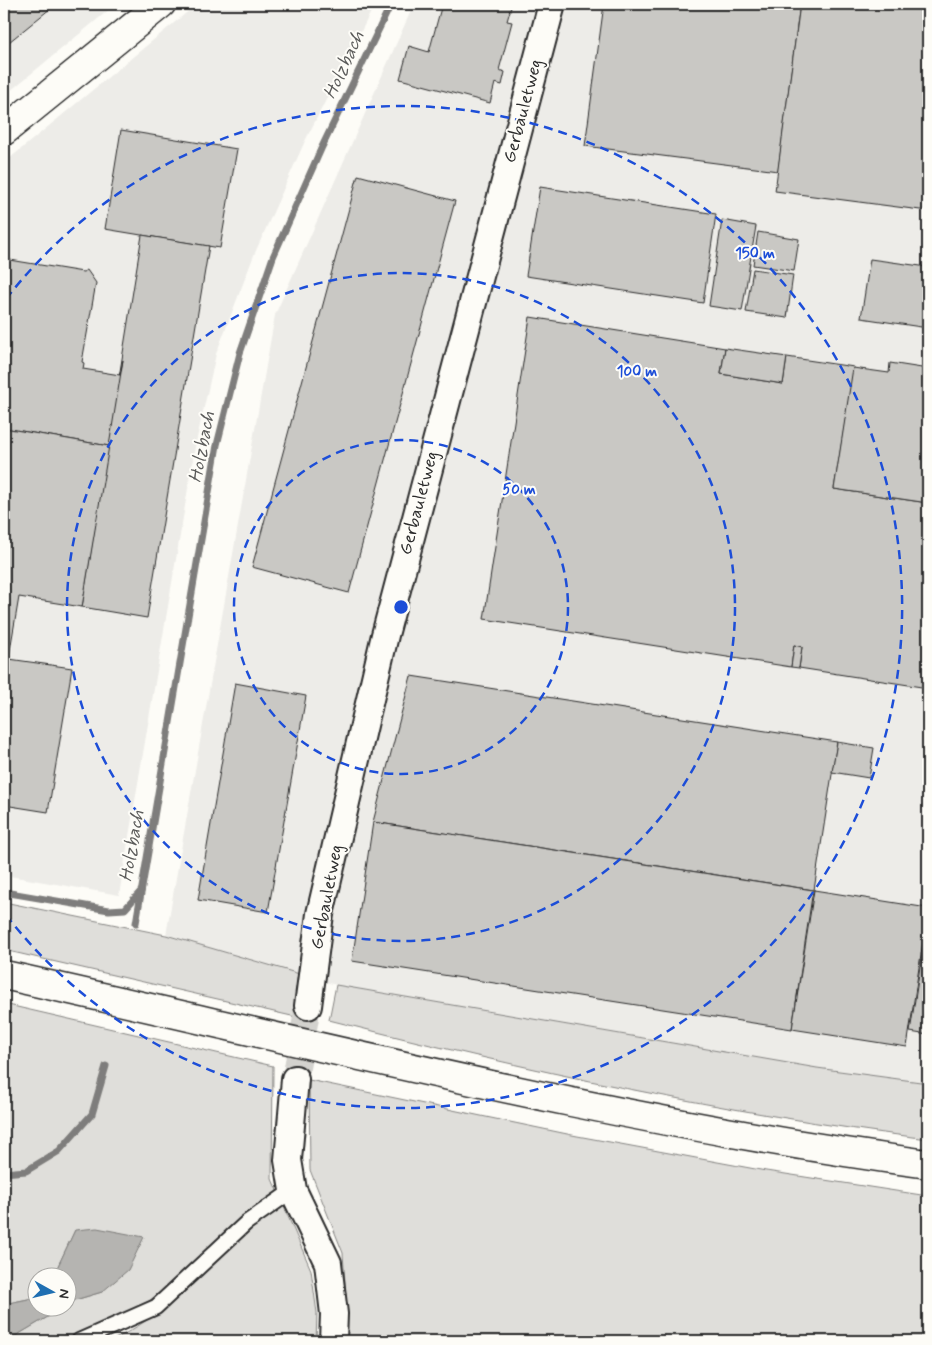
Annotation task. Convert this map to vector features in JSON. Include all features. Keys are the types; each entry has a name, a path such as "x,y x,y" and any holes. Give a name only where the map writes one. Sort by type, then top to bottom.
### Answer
{"main road":[{"path":"4,131 161,4"},
{"path":"4,975 573,1102 767,1140 928,1164"}],"street":[{"name":"Gerbauletweg","path":"308,1006 320,914 385,635 552,4"},
{"path":"295,1080 288,1160 293,1190 328,1263 334,1314 333,1341"}],"lane":[{"path":"79,1341 156,1307 246,1223 293,1190"}],"shaded area":[{"path":"4,4 116,4 4,96"},
{"path":"197,4 375,4 305,141 254,255 216,354 195,447 119,895 4,875 4,163"},
{"path":"414,4 928,4 928,1083 817,1068 336,985 166,935 275,315"},
{"path":"4,902 166,935 303,975 296,1017 4,950"},
{"path":"336,985 817,1068 928,1083 928,1139 702,1103 552,1073 329,1020"},
{"path":"4,1004 273,1066 272,1179 311,1270 317,1313 316,1341 111,1341 145,1322 175,1299 231,1245 213,1243 184,1273 149,1301 80,1337 68,1341 7,1341 46,1318 78,1318 78,1299 102,1292 75,1230 56,1268 28,1268 28,1299 4,1304"},
{"path":"309,1080 572,1135 766,1171 928,1196 928,1341 347,1341 343,1253 310,1170"},
{"path":"97,1228 144,1237 128,1270 102,1292 78,1299 78,1268 56,1268 75,1230"},
{"path":"28,1299 28,1318 46,1318 4,1341 4,1304"}],"building":[{"path":"4,4 56,4 4,46"},
{"path":"442,4 512,4 507,21 512,22 499,70 505,72 502,85 495,83 490,103 400,79 409,46 429,52"},
{"path":"604,4 800,4 778,171 585,146"},
{"path":"800,4 888,4 928,11 928,211 775,191"},
{"path":"910,4 928,4 928,11 909,8"},
{"path":"121,130 237,149 220,248 105,229"},
{"path":"358,175 455,201 349,593 252,567"},
{"path":"540,187 716,214 703,303 526,276"},
{"path":"722,220 756,226 742,311 709,306"},
{"path":"758,232 799,239 794,271 753,265"},
{"path":"142,235 209,246 147,618 82,607"},
{"path":"4,259 83,272 87,270 96,283 82,362 84,363 83,369 120,375 123,360 109,446 4,428"},
{"path":"870,259 928,267 928,328 861,318"},
{"path":"753,269 793,275 787,318 746,312"},
{"path":"530,317 725,348 721,374 783,384 787,357 854,367 834,489 928,503 928,688 799,668 802,647 794,645 791,667 484,619"},
{"path":"725,348 787,357 783,384 721,374"},
{"path":"890,363 928,369 928,503 834,489 853,368 889,373"},
{"path":"4,428 109,446 82,607 19,597 6,674 4,673"},
{"path":"794,645 802,647 799,668 791,667"},
{"path":"9,659 72,668 48,812 4,805 4,673 6,674"},
{"path":"411,676 837,742 814,890 373,822"},
{"path":"235,683 306,696 268,912 198,900"},
{"path":"837,742 874,748 869,778 832,772"},
{"path":"373,822 813,890 792,1029 352,961"},
{"path":"814,890 928,908 907,1047 792,1029"},
{"path":"928,914 928,1035 910,1032"}],"waterway":[{"name":"Holzbach","path":"136,923 217,445 240,353 273,257 321,149 391,4"},
{"path":"4,892 109,910 125,909 141,891"},
{"name":"Holzbach","path":"4,1173 26,1171 59,1151 92,1114 106,1066"}],"tunnel":[{"path":"295,1079 308,1006"}]}
